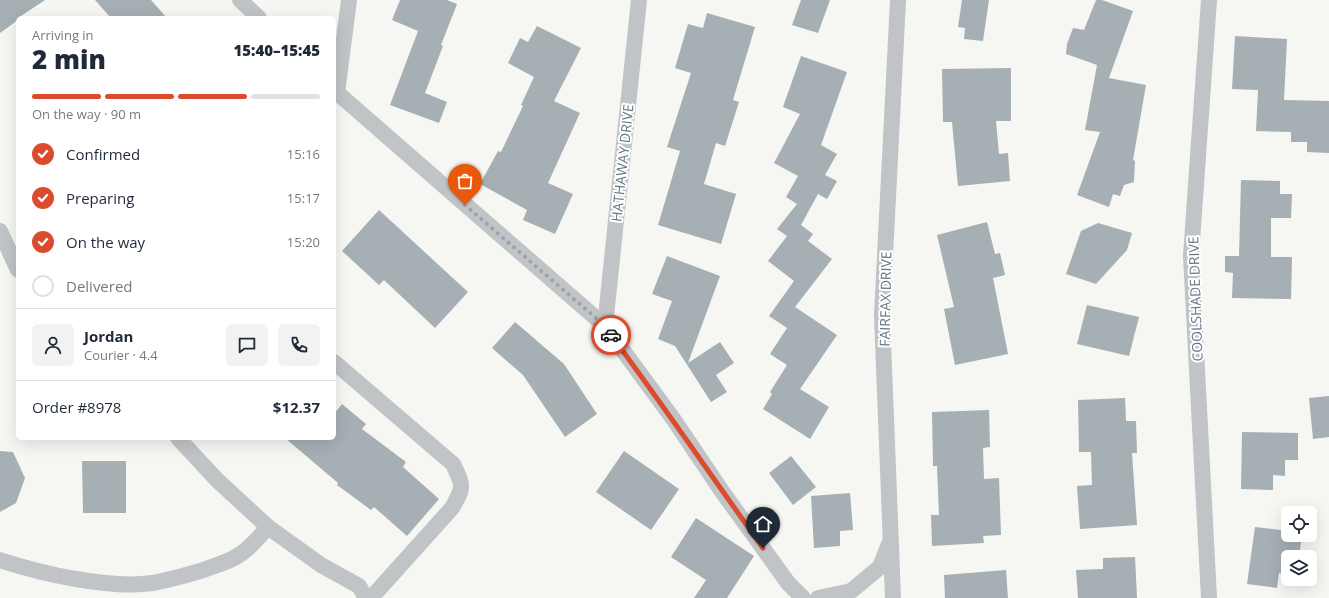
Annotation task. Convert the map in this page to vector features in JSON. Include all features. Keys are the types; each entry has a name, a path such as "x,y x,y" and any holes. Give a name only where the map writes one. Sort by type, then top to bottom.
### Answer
{"street":[{"path":"240,0 257,16"},
{"path":"349,0 336,92 605,326 674,420 721,490 788,583 803,598"},
{"name":"HATHAWAY DRIVE","path":"605,326 639,0"},
{"name":"FAIRFAX DRIVE","path":"893,598 892,537 882,315 898,0"},
{"name":"COOLSHADE DRIVE","path":"1209,0 1191,256 1209,598"},
{"path":"0,231 16,266"},
{"path":"336,364 453,464 462,482 462,492 452,508 371,598"},
{"path":"180,440 217,480 268,527 321,566 359,586 366,598"},
{"path":"0,560 69,578 128,584 152,583 173,579 209,568 242,554 268,527"},
{"path":"818,598 852,591 880,567 892,537"}],"building":[{"path":"0,0 45,0 21,16 16,16 16,21 0,33"},
{"path":"95,0 151,0 165,16 109,16"},
{"path":"400,0 447,0 457,4 425,93 447,102 439,123 390,105 418,31 392,20"},
{"path":"801,0 830,0 818,33 792,25"},
{"path":"962,0 989,0 983,41 964,39 965,28 958,27"},
{"path":"1096,0 1102,0 1133,11 1109,78 1146,85 1133,160 1135,161 1134,182 1124,185 1120,196 1113,194 1109,207 1077,195 1100,132 1085,130 1097,65 1066,54 1067,44 1073,28 1084,30"},
{"path":"707,13 755,27 733,100 739,102 725,146 716,143 704,184 736,194 721,244 658,225 680,151 667,147 691,73 675,68 688,24 703,28"},
{"path":"537,26 581,48 554,101 580,113 548,183 573,194 555,234 523,220 527,210 480,184 498,151 501,152 523,106 521,105 534,77 508,63 520,38 528,42"},
{"path":"1235,36 1287,39 1284,100 1329,101 1329,153 1307,152 1307,142 1291,142 1291,132 1256,131 1258,90 1232,89"},
{"path":"801,56 847,72 821,145 837,154 825,175 837,181 827,199 818,194 801,225 813,234 808,241 832,259 795,307 837,335 800,389 829,407 810,439 763,409 772,394 770,392 787,365 770,354 787,328 769,316 794,281 768,261 787,236 777,229 797,204 786,197 798,176 774,163 800,114 783,107"},
{"path":"1011,68 1011,121 996,121 999,154 1008,153 1010,181 958,186 952,122 943,122 942,69"},
{"path":"1241,180 1280,181 1280,194 1292,194 1291,218 1271,218 1271,257 1292,257 1291,299 1232,298 1233,273 1225,272 1225,256 1239,256"},
{"path":"379,210 468,292 435,328 384,280 379,285 342,251"},
{"path":"987,222 995,254 1000,253 1005,275 993,278 1008,354 955,365 944,309 954,307 937,235"},
{"path":"1098,223 1132,233 1127,250 1096,284 1066,274 1081,231"},
{"path":"667,256 720,276 688,363 720,342 734,363 716,375 727,392 711,402 675,346 658,339 672,301 652,294"},
{"path":"1087,305 1139,317 1129,356 1077,344"},
{"path":"515,322 564,364 597,414 565,437 523,375 492,348"},
{"path":"1329,396 1329,437 1313,439 1309,398"},
{"path":"1125,398 1126,421 1136,421 1137,453 1132,453 1137,525 1080,529 1077,486 1092,485 1091,452 1079,452 1078,400"},
{"path":"342,404 366,424 362,429 406,462 403,467 439,499 407,536 374,507 371,510 337,485 338,483 287,440 336,440 336,412"},
{"path":"989,410 990,447 983,448 984,479 999,478 1001,535 983,536 984,543 932,546 931,515 939,515 937,466 933,466 932,412"},
{"path":"1242,432 1298,433 1298,460 1285,460 1285,476 1273,475 1273,490 1241,489"},
{"path":"0,451 13,452 25,478 16,503 0,512"},
{"path":"624,451 679,489 651,530 596,492"},
{"path":"791,456 816,487 793,505 769,473"},
{"path":"82,461 126,461 126,513 83,513"},
{"path":"850,493 853,530 840,531 840,546 814,548 811,496"},
{"path":"696,518 754,556 727,598 694,598 706,580 671,557"},
{"path":"1255,527 1281,530 1281,542 1301,542 1300,550 1281,550 1281,573 1279,573 1277,588 1247,584"},
{"path":"1135,557 1137,598 1078,598 1076,570 1103,569 1103,558"},
{"path":"1006,570 1008,598 945,598 944,575"}],"way so far":[{"path":"465,205 605,326 611,335"}],"route":[{"path":"611,335 674,420 721,490 763,548"}]}
